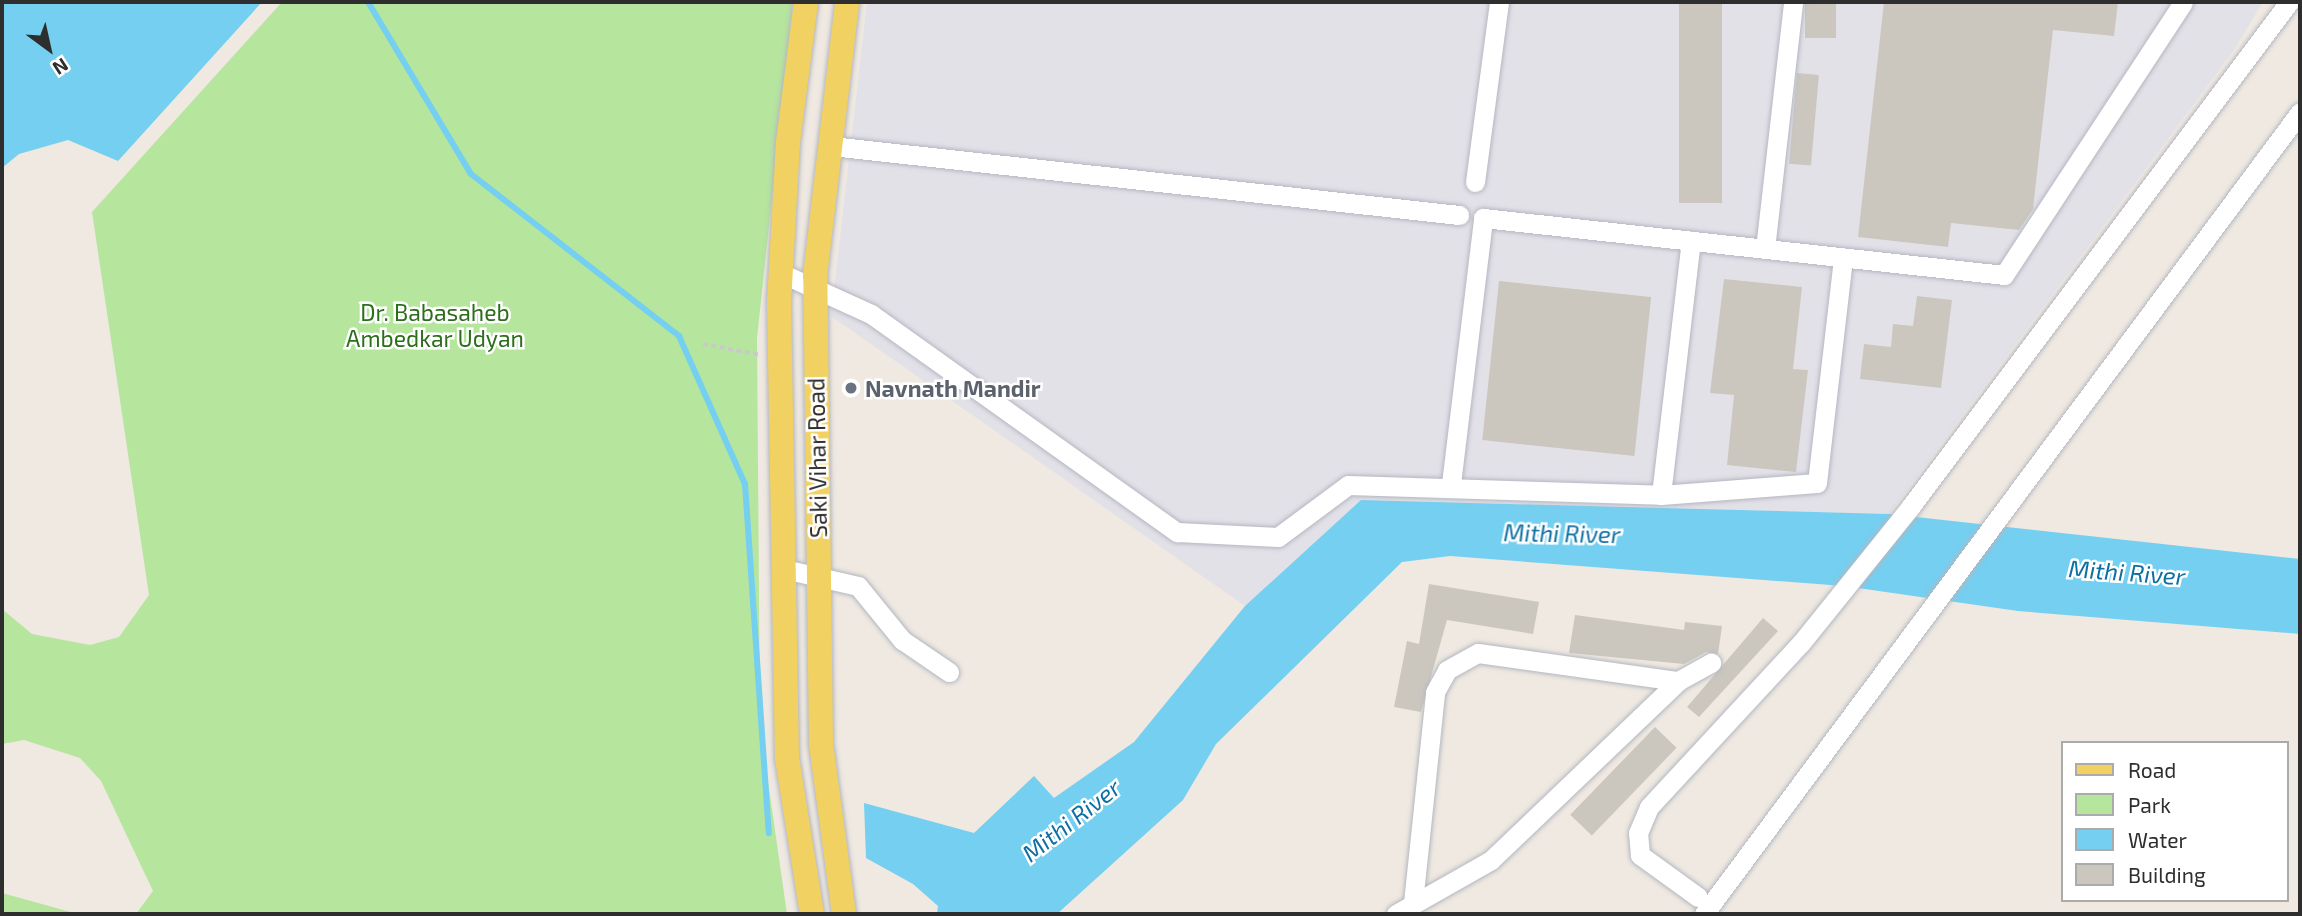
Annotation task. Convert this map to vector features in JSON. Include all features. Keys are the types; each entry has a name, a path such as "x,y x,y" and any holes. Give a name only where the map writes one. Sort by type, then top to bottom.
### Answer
{"main road":[{"name":"Saki Vihar Road","path":"806,2 781,273 780,356 787,758 811,914"},
{"name":"Saki Vihar Road","path":"844,914 834,839 820,685 815,288 847,2"},
{"path":"785,685 820,685"},
{"path":"800,841 834,839"}],"street":[{"path":"1475,182 1499,2"},
{"path":"1765,249 1793,2"},
{"path":"1451,484 1483,218 2004,275 2183,2"},
{"path":"2287,5 1911,506 1801,643 1649,807 1638,833 1640,855 1701,905 2300,112"},
{"path":"831,146 1459,215"},
{"path":"1661,495 1691,241"},
{"path":"781,273 871,314 1177,531 1278,537 1348,485 1451,484 1661,495 1817,483 1843,257"},
{"path":"783,569 818,572 858,586 902,640 949,672"},
{"path":"1413,903 1435,692 1447,670 1478,653 1678,681"},
{"path":"1396,914 1491,860 1678,681 1711,663"}],"path":[{"path":"703,344 780,356"}],"shaded area":[{"path":"867,2 2263,2 2234,50 1889,514 1361,500 1245,606 831,316"}],"green space":[{"name":"Dr. Babasaheb Ambedkar Udyan","path":"282,2 793,2 757,338 760,726 787,914 136,914 153,891 101,781 80,758 24,740 2,744 2,609 32,634 90,645 119,637 149,595 92,212"},
{"path":"2,893 78,914 2,914"}],"water":[{"path":"2,2 262,2 118,161 68,140 19,154 2,168"},
{"name":"Mithi River","path":"1361,500 1889,514 2300,559 2300,634 2018,611 1844,586 1450,556 1402,562 1216,744 1183,800 1057,914 937,914 938,906 913,884 866,858 864,803 974,833 1034,776 1054,798 1134,742 1245,606"}],"building":[{"path":"1679,2 1722,2 1722,203 1679,203"},
{"path":"1805,2 1836,2 1836,38 1805,38"},
{"path":"1884,2 2118,2 2114,36 2053,30 2033,209 2019,230 1951,223 1948,247 1858,237"},
{"path":"1797,73 1819,75 1811,166 1789,164"},
{"path":"1724,279 1802,287 1793,369 1808,370 1796,472 1727,465 1734,395 1710,393"},
{"path":"1499,281 1651,297 1634,456 1482,440"},
{"path":"1917,296 1952,300 1941,388 1860,379 1864,344 1891,347 1893,324 1913,326"},
{"path":"1429,584 1539,602 1533,634 1447,620 1421,712 1394,707 1407,641 1419,644"},
{"path":"1575,615 1684,630 1685,622 1722,626 1718,654 1706,652 1684,664 1569,653"},
{"path":"1763,618 1778,631 1699,717 1687,707"},
{"path":"1655,727 1677,748 1592,836 1570,815"}],"waterway":[{"path":"368,2 471,174 679,336 745,484 769,833"}],"place":[{"name":"Navnath Mandir","path":"851,388"}]}
